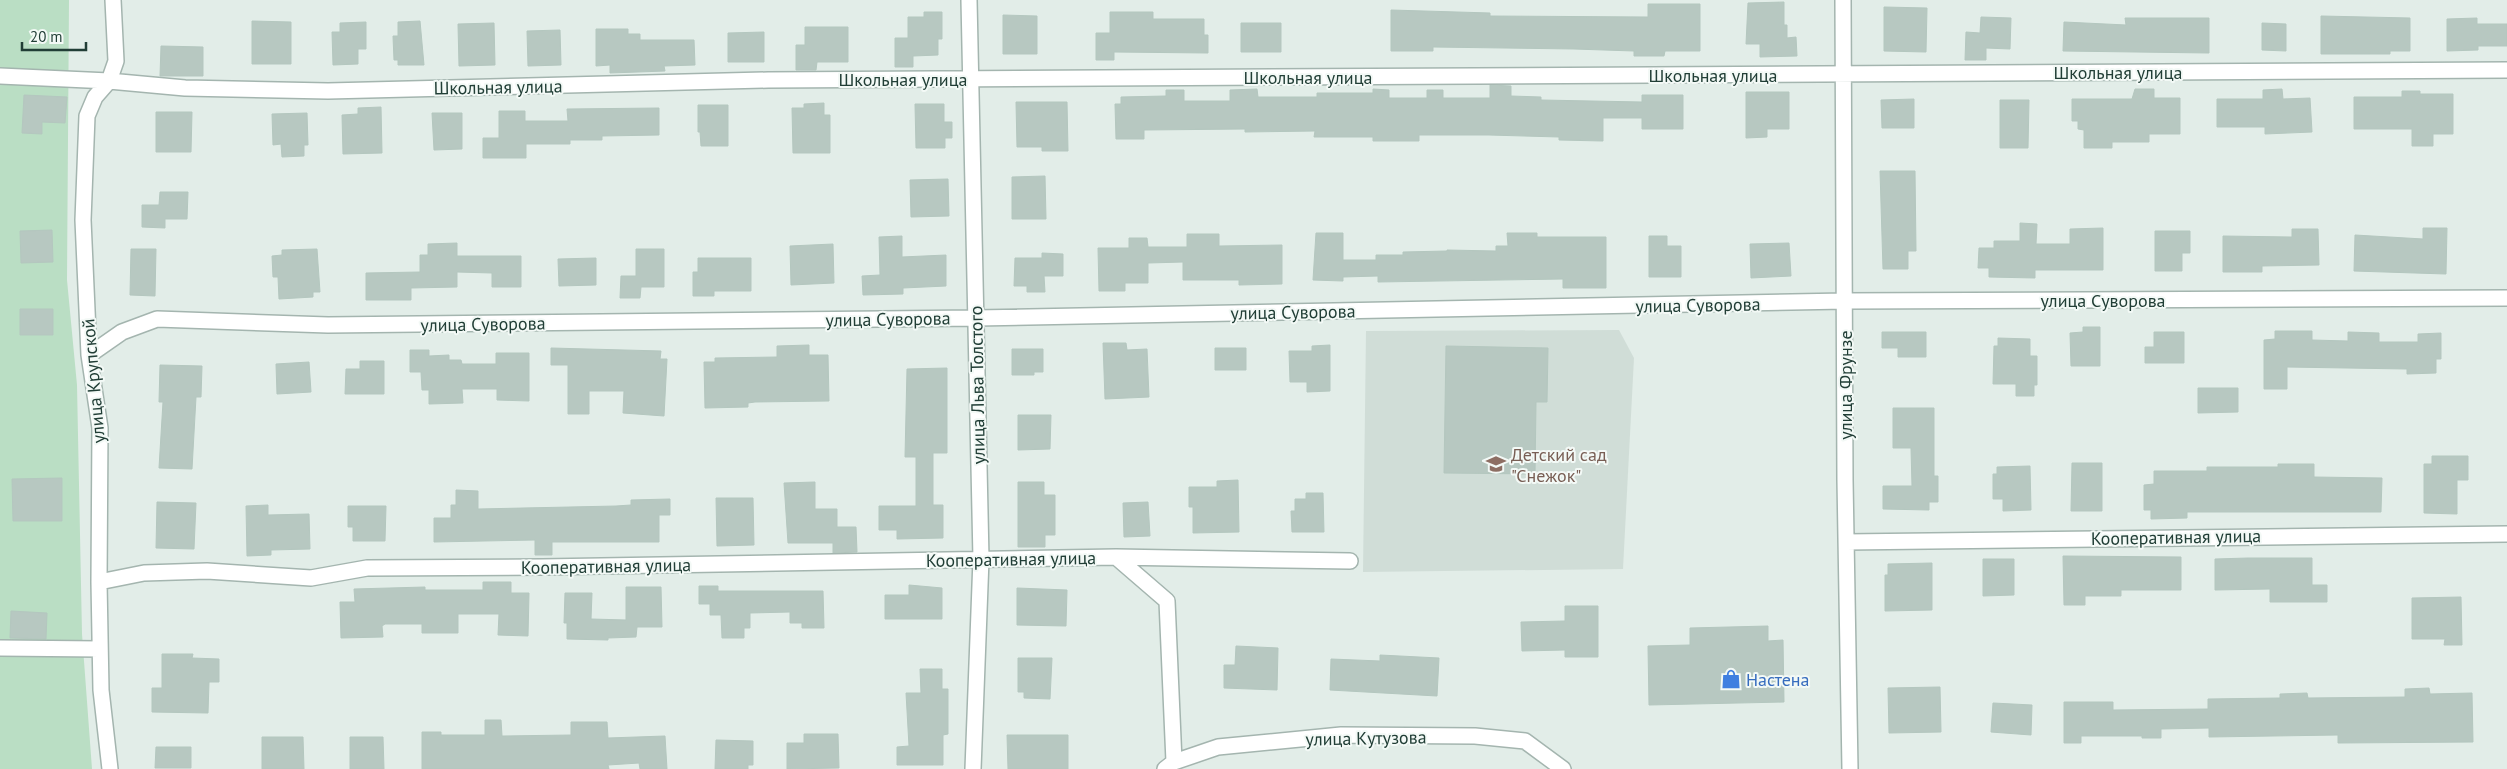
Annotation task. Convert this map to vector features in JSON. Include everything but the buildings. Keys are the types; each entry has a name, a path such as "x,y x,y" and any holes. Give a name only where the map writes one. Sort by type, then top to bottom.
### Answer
{"street":[{"name":"улица Крупской","path":"110,769 101,690 98,582 100,428 89,355 83,220 86,116 95,97 109,81 116,61 113,0"},
{"name":"улица Льва Толстого","path":"969,0 981,559 973,769"},
{"name":"улица Фрунзе","path":"1843,0 1846,542 1850,769"},
{"name":"Школьная улица","path":"0,76 109,81 185,88 328,91 768,80 971,78 2507,70"},
{"name":"улица Суворова","path":"89,355 122,332 157,318 328,326 976,318 1845,301 2507,298"},
{"name":"Кооперативная улица","path":"1846,542 2507,534"},
{"name":"Кооперативная улица","path":"1116,557 1167,601 1169,766"},
{"name":"Кооперативная улица","path":"98,582 144,573 207,571 311,578 367,568 562,567 1116,557 1350,561"},
{"path":"0,648 100,649"},
{"name":"улица Кутузова","path":"1169,766 1218,747 1341,735 1475,736 1525,741 1563,769"}],"shaded area":[{"name":"Детский сад \"Снежок\"","path":"1619,330 1634,358 1623,569 1363,572 1366,331"}],"green space":[{"path":"0,0 69,0 67,280 77,385 82,634 92,769 0,769"}],"place":[{"name":"Детский сад \"Снежок\"","path":"1496,464"},
{"name":"Настена","path":"1731,679"}]}
